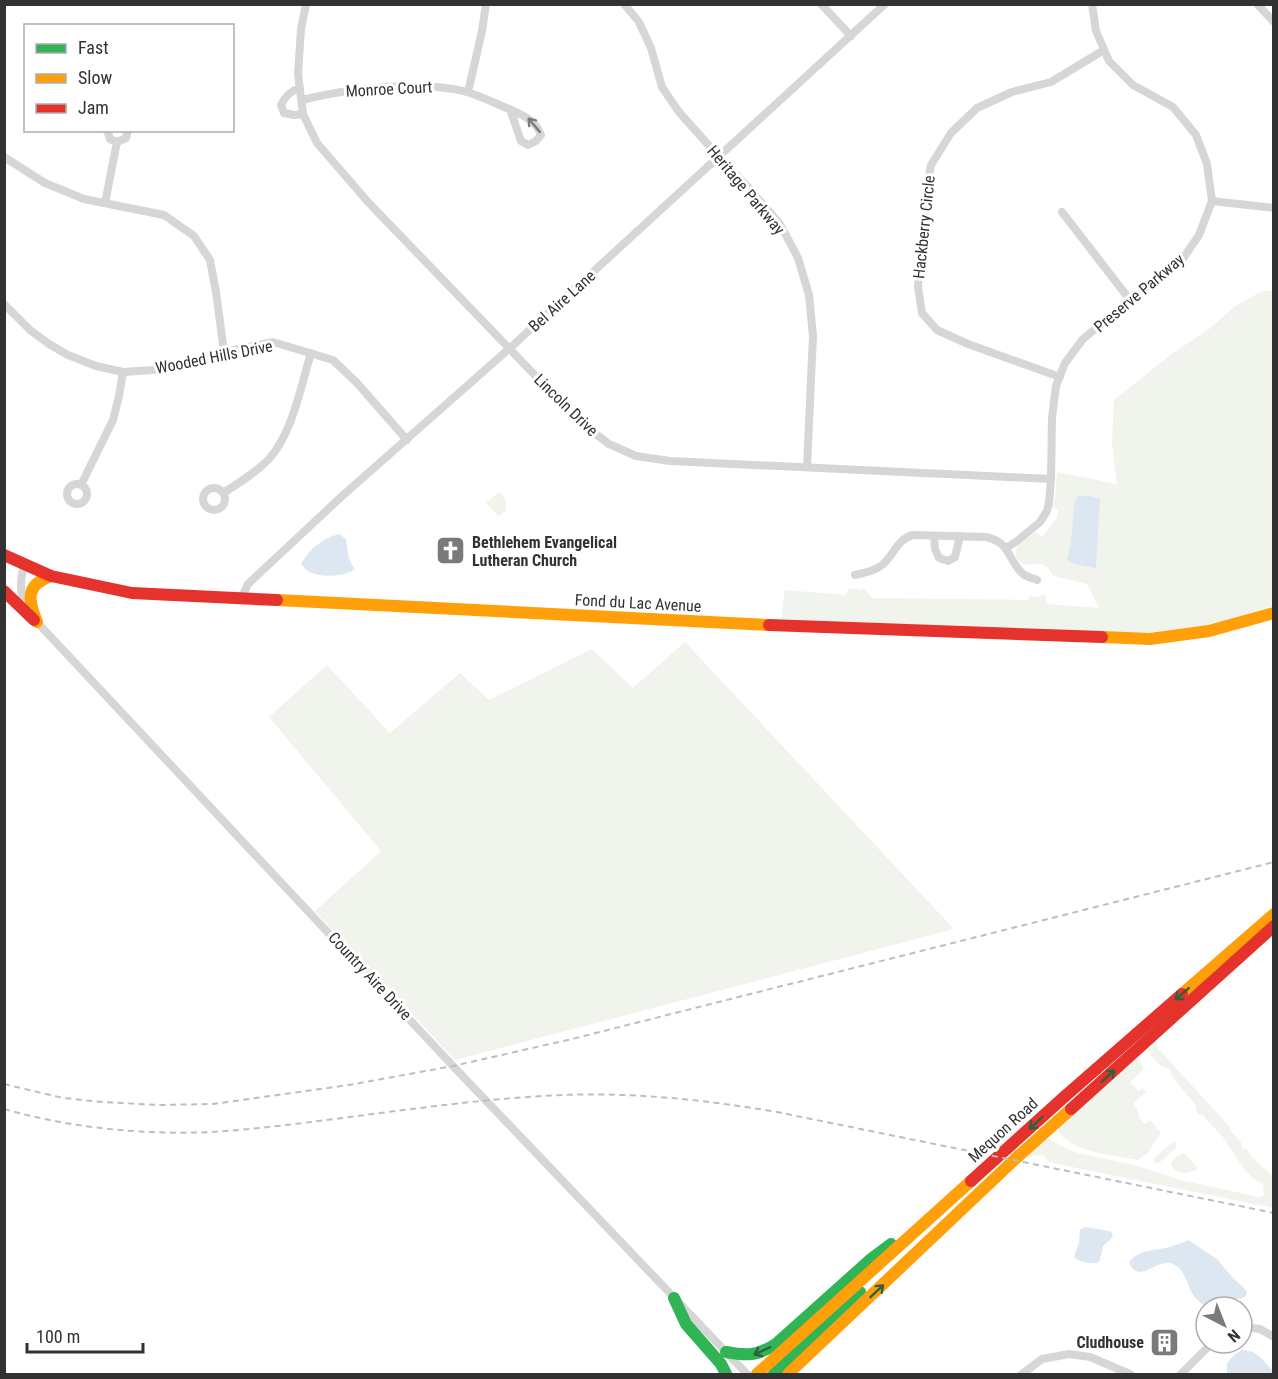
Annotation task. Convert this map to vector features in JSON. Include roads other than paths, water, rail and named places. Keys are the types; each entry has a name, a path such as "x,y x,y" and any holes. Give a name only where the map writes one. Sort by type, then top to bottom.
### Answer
{"main road":[{"name":"Fond du Lac Avenue","path":"4,555 51,576 132,593 738,624 1150,639 1209,631 1274,613"},
{"path":"37,622 29,600 30,593 38,581 51,576"},
{"path":"4,591 37,622"},
{"name":"Mequon Road","path":"757,1374 1063,1098 1274,914"},
{"name":"Mequon Road","path":"788,1374 1014,1160 1274,926"},
{"path":"726,1352 754,1356 764,1352 791,1332 871,1259 905,1233 922,1225"},
{"path":"774,1374 840,1314 900,1245"},
{"path":"674,1298 686,1324 721,1364 726,1374"},
{"path":"795,1374 804,1360"}],"street":[{"name":"Lincoln Drive","path":"306,4 301,28 298,74 303,114 317,143 368,202 580,422 609,444 636,456 670,461 1051,479"},
{"path":"468,92 486,4"},
{"name":"Heritage Parkway","path":"624,4 639,22 651,48 662,87 679,112 780,224 798,258 809,295 813,336 807,467"},
{"path":"821,4 851,36"},
{"name":"Bel Aire Lane","path":"241,599 248,584 341,497 510,348 885,4"},
{"name":"Preserve Parkway","path":"1006,548 1040,522 1049,503 1052,417 1056,386 1065,363 1083,339 1182,260 1199,235 1212,201 1207,164 1196,135 1173,108 1132,85 1109,62 1096,31 1092,4"},
{"path":"1257,4 1274,22"},
{"name":"Hackberry Circle","path":"1060,377 968,344 937,330 922,313 918,287 925,198 931,165 951,133 977,108 1012,92 1051,82 1104,50"},
{"name":"Monroe Court","path":"302,100 346,90 385,86 437,86 468,92 510,109 526,116 538,127 541,135 536,141 528,145 521,141 510,109"},
{"path":"300,88 293,90 280,105 284,113 303,114"},
{"path":"107,132 110,139 117,142 126,138 128,132"},
{"path":"105,203 117,142"},
{"path":"4,157 45,183 84,199 164,215 194,236 210,260 224,352"},
{"path":"1212,201 1274,208"},
{"path":"1062,212 1130,300"},
{"name":"Wooded Hills Drive","path":"4,304 30,330 68,356 123,372 152,370 183,364 224,352 273,342 333,360 357,383 406,440"},
{"path":"224,493 254,473 270,458 287,432 311,353"},
{"path":"81,484 112,420 123,372"},
{"path":"855,575 884,564 898,545 909,536 960,536 994,539 1006,548 1024,574 1037,580"},
{"path":"934,536 935,549 939,558 948,561 955,557 960,536"},
{"name":"Country Aire Drive","path":"24,565 20,583 22,597 27,609 37,622 453,1066 747,1374"},
{"path":"1254,1328 1274,1337"},
{"path":"1022,1374 1042,1359 1069,1354 1090,1357 1130,1374"},
{"path":"1180,1374 1200,1355"}],"railway":[{"path":"4,1084 63,1098 159,1105 213,1104 349,1085 453,1066 572,1039 1274,862"},
{"path":"4,1109 29,1116 107,1129 186,1133 262,1128 528,1097 591,1094 653,1097 777,1112 1274,1213"}],"place":[{"name":"Bethlehem Evangelical Lutheran Church","path":"451,551"},
{"name":"Cludhouse","path":"1165,1342"}]}
